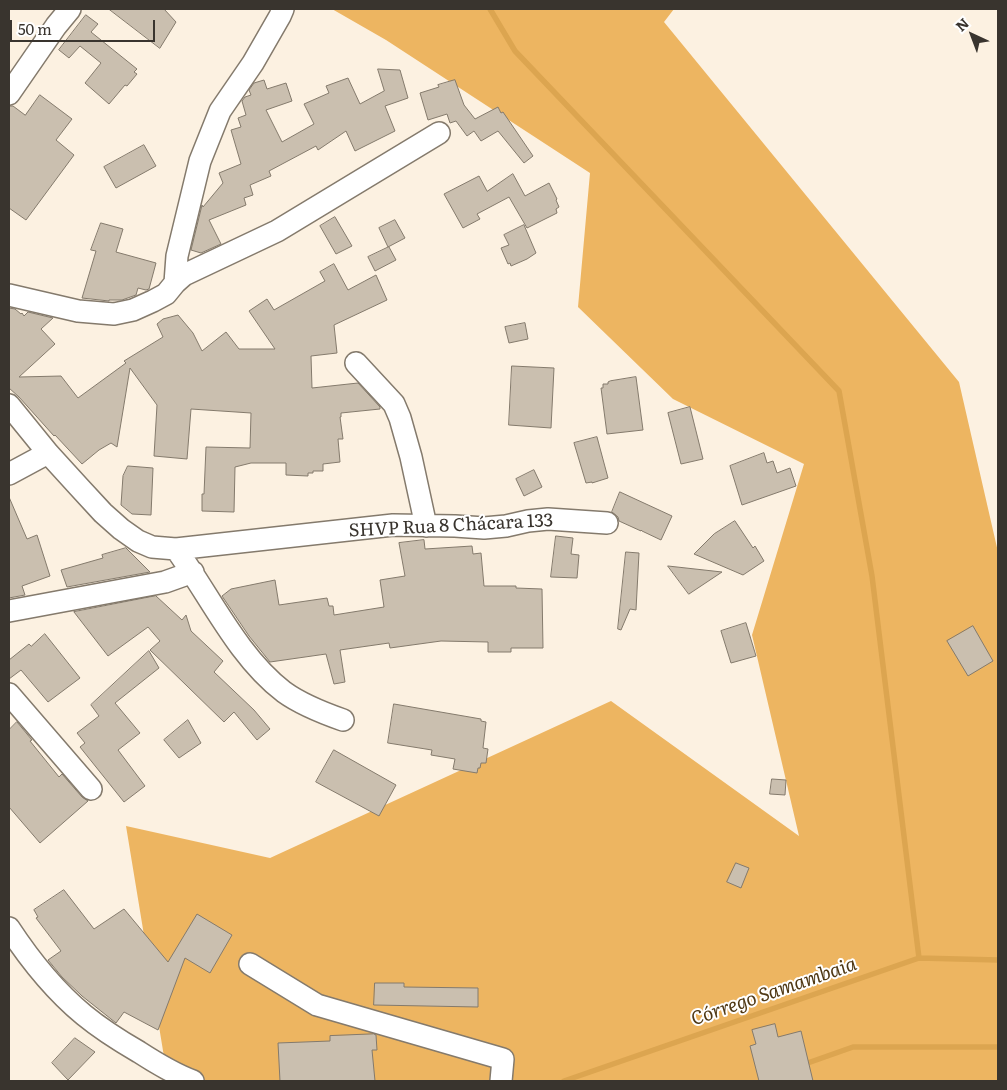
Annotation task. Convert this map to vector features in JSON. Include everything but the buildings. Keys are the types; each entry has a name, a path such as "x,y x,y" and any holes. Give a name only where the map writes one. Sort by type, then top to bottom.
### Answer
{"street":[{"path":"9,94 70,9"},
{"path":"175,282 177,256 200,161 220,111 253,63 283,9"},
{"path":"9,295 78,311 114,314 133,310 166,294 175,282 184,275 277,231 439,133"},
{"path":"356,363 394,404 409,450 426,526"},
{"name":"SHVP Rua 8 Chácara 133","path":"9,405 103,513 120,529 138,541 152,546 176,549 393,525 484,528 548,519 608,523"},
{"path":"9,474 48,452"},
{"path":"176,549 193,572 242,649 261,672 285,693 313,709 343,720"},
{"path":"9,611 165,582 193,572"},
{"path":"9,694 92,789"},
{"path":"9,928 41,971 86,1017 158,1064 193,1081"},
{"path":"250,964 316,1005 503,1059 501,1081"}],"shaded area":[{"path":"332,9 674,9 664,22 959,382 998,552 998,1081 168,1081 126,826 270,858 611,701 799,836 752,635 804,464 673,399 578,307 590,173 386,40"}],"waterway":[{"path":"490,9 515,51 839,391 872,576 919,958"},
{"name":"Córrego Samambaia","path":"564,1081 919,958 998,960"},
{"path":"802,1065 853,1047 998,1047"}]}
